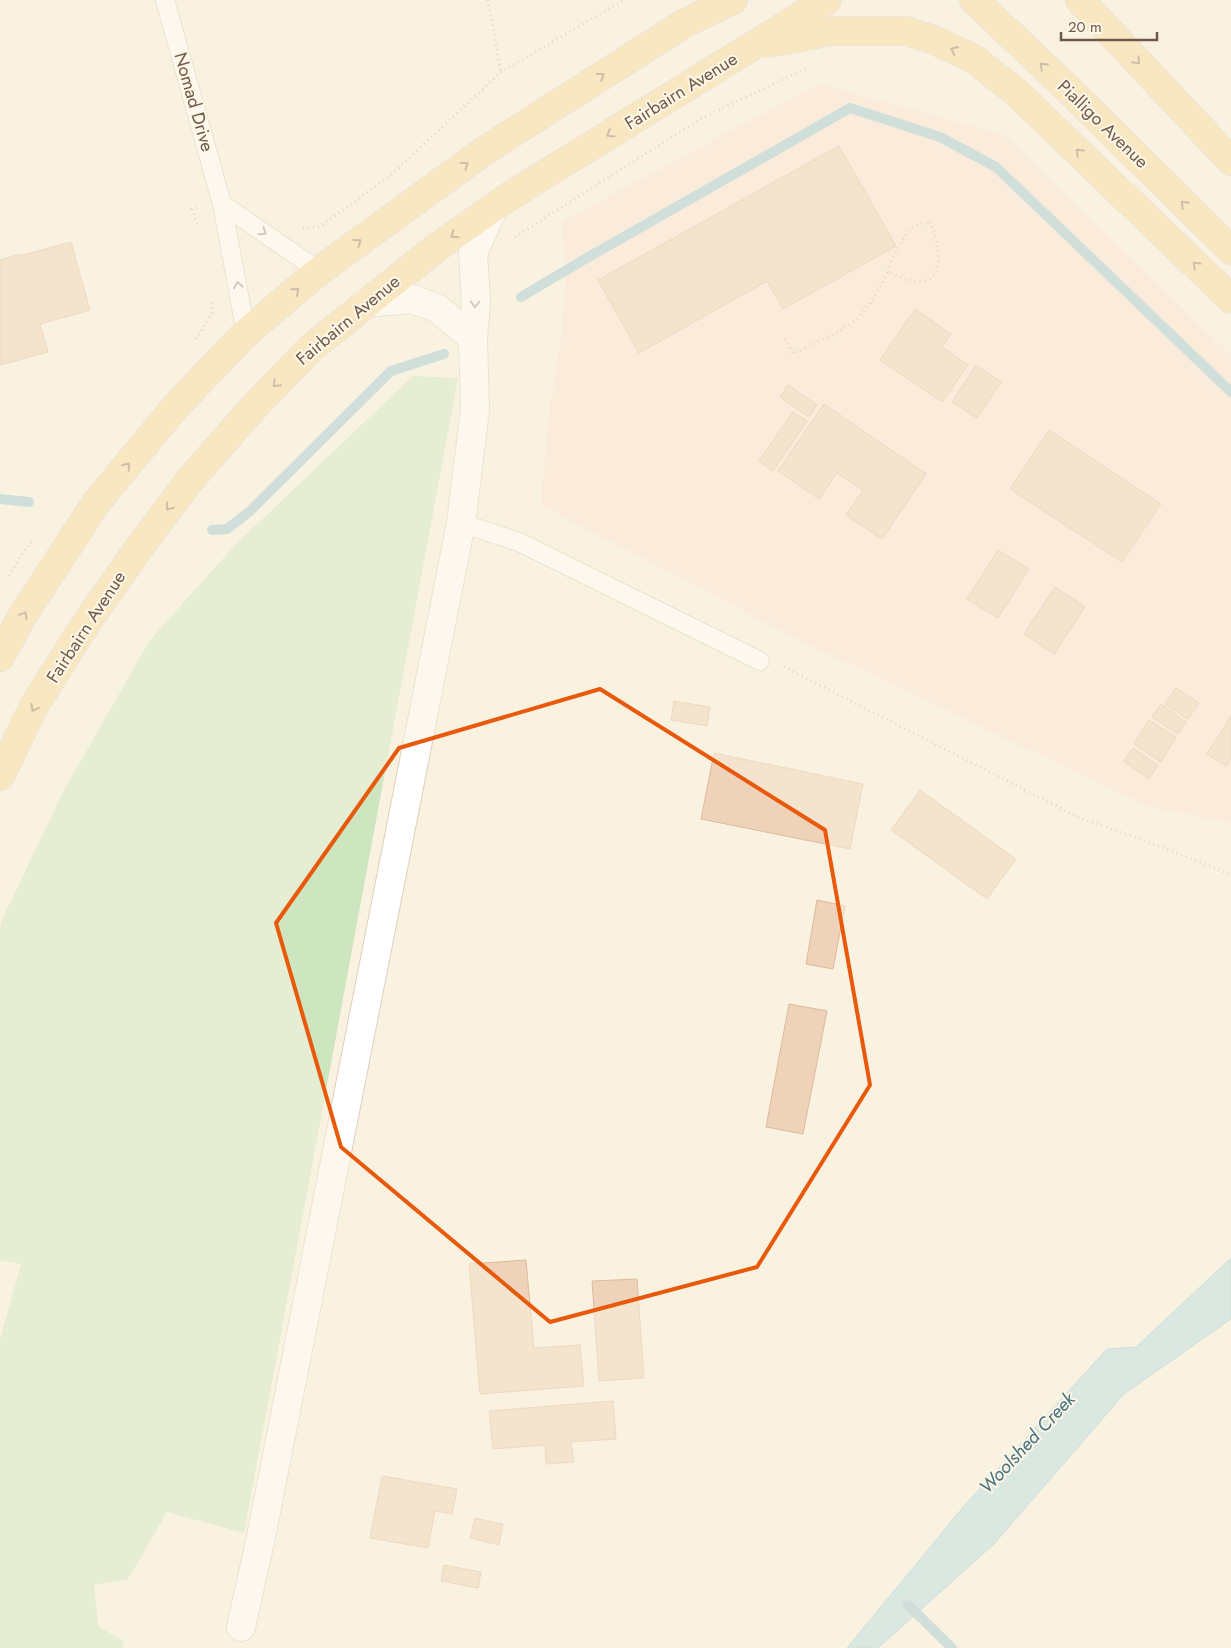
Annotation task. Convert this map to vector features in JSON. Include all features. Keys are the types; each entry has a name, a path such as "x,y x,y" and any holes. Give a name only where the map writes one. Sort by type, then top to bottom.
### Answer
{"main road":[{"path":"685,23 702,0"},
{"path":"0,657 23,615 96,503 176,406 246,333 319,271 484,152 685,23 733,0"},
{"name":"Fairbairn Avenue","path":"0,776 34,706 87,622 144,541 190,480 253,408 311,348 436,248 513,194 827,0"},
{"name":"Pialligo Avenue","path":"974,0 1064,85 1231,250"},
{"path":"1080,0 1231,161"},
{"path":"756,45 831,31 906,31 934,40 974,59 1017,93 1231,299"}],"street":[{"path":"241,1627 261,1538 461,523 475,410 473,338 476,302 473,253 494,208"},
{"path":"365,304 412,299 437,308 473,338"}],"lane":[{"name":"Nomad Drive","path":"165,0 222,204 246,333"},
{"path":"222,204 319,271"},
{"path":"461,523 519,542 760,661"}],"path":[{"path":"488,0 501,72"},
{"path":"300,228 320,227 392,176 501,72 624,0"},
{"path":"509,241 702,118 812,66"},
{"path":"201,235 192,209 222,204"},
{"path":"785,339 793,354 844,328 856,319 876,296 898,249 905,238 916,225 930,222 937,246 938,261 934,274 924,281 910,280 888,272"},
{"path":"190,345 212,313 212,296"},
{"path":"5,583 18,560 36,536"},
{"path":"781,665 1076,816 1167,849 1231,876"}],"highlighted area":[{"path":"600,689 825,830 870,1085 757,1267 550,1322 341,1147 276,923 399,748"}],"shaded area":[{"path":"818,84 1003,134 1231,355 1231,823 1147,806 804,642 541,505 549,412 561,340 566,279 562,222"}],"green space":[{"path":"413,376 458,378 244,1533 167,1512 128,1579 94,1585 98,1626 123,1641 123,1648 0,1648 0,1340 21,1264 0,1260 0,929 2,920 63,792 150,640 236,544"}],"water":[{"name":"Woolshed Creek","path":"1231,1258 1231,1319 1124,1394 994,1544 878,1648 847,1648 964,1506 1107,1349 1136,1347"}],"building":[{"path":"839,146 896,246 783,309 767,281 639,353 598,280"},
{"path":"71,242 90,310 40,324 48,352 0,365 0,260"},
{"path":"915,309 951,334 942,347 968,365 942,402 880,360"},
{"path":"976,365 1001,382 977,418 952,402"},
{"path":"788,385 817,405 809,417 780,397"},
{"path":"824,404 926,474 882,539 846,515 863,490 837,473 819,499 778,471"},
{"path":"793,412 807,421 773,471 759,461"},
{"path":"1049,430 1161,504 1122,562 1010,489"},
{"path":"998,550 1029,569 998,618 967,599"},
{"path":"1055,587 1085,607 1054,654 1024,634"},
{"path":"1176,688 1199,703 1188,719 1165,704"},
{"path":"674,701 710,707 707,726 671,720"},
{"path":"1161,704 1186,722 1178,734 1152,717"},
{"path":"1231,716 1231,758 1226,766 1207,754"},
{"path":"1149,720 1176,737 1161,762 1134,744"},
{"path":"1133,748 1158,765 1149,779 1124,761"},
{"path":"714,753 863,784 850,849 701,819"},
{"path":"920,790 1016,859 987,899 891,830"},
{"path":"817,900 845,906 833,969 806,964"},
{"path":"789,1004 827,1011 803,1134 766,1127"},
{"path":"526,1260 534,1348 580,1345 584,1386 480,1394 469,1264"},
{"path":"637,1279 644,1378 599,1381 592,1281"},
{"path":"613,1401 616,1439 571,1442 574,1462 546,1464 545,1445 493,1449 489,1411"},
{"path":"382,1476 457,1489 452,1514 435,1511 428,1548 370,1538"},
{"path":"475,1518 503,1524 499,1545 470,1538"},
{"path":"444,1565 481,1572 478,1588 441,1581"}],"waterway":[{"path":"521,297 850,108 940,137 996,167 1231,392"},
{"path":"212,530 227,529 249,512 391,371 444,354"},
{"path":"0,499 29,502"},
{"path":"908,1605 952,1648"}]}
